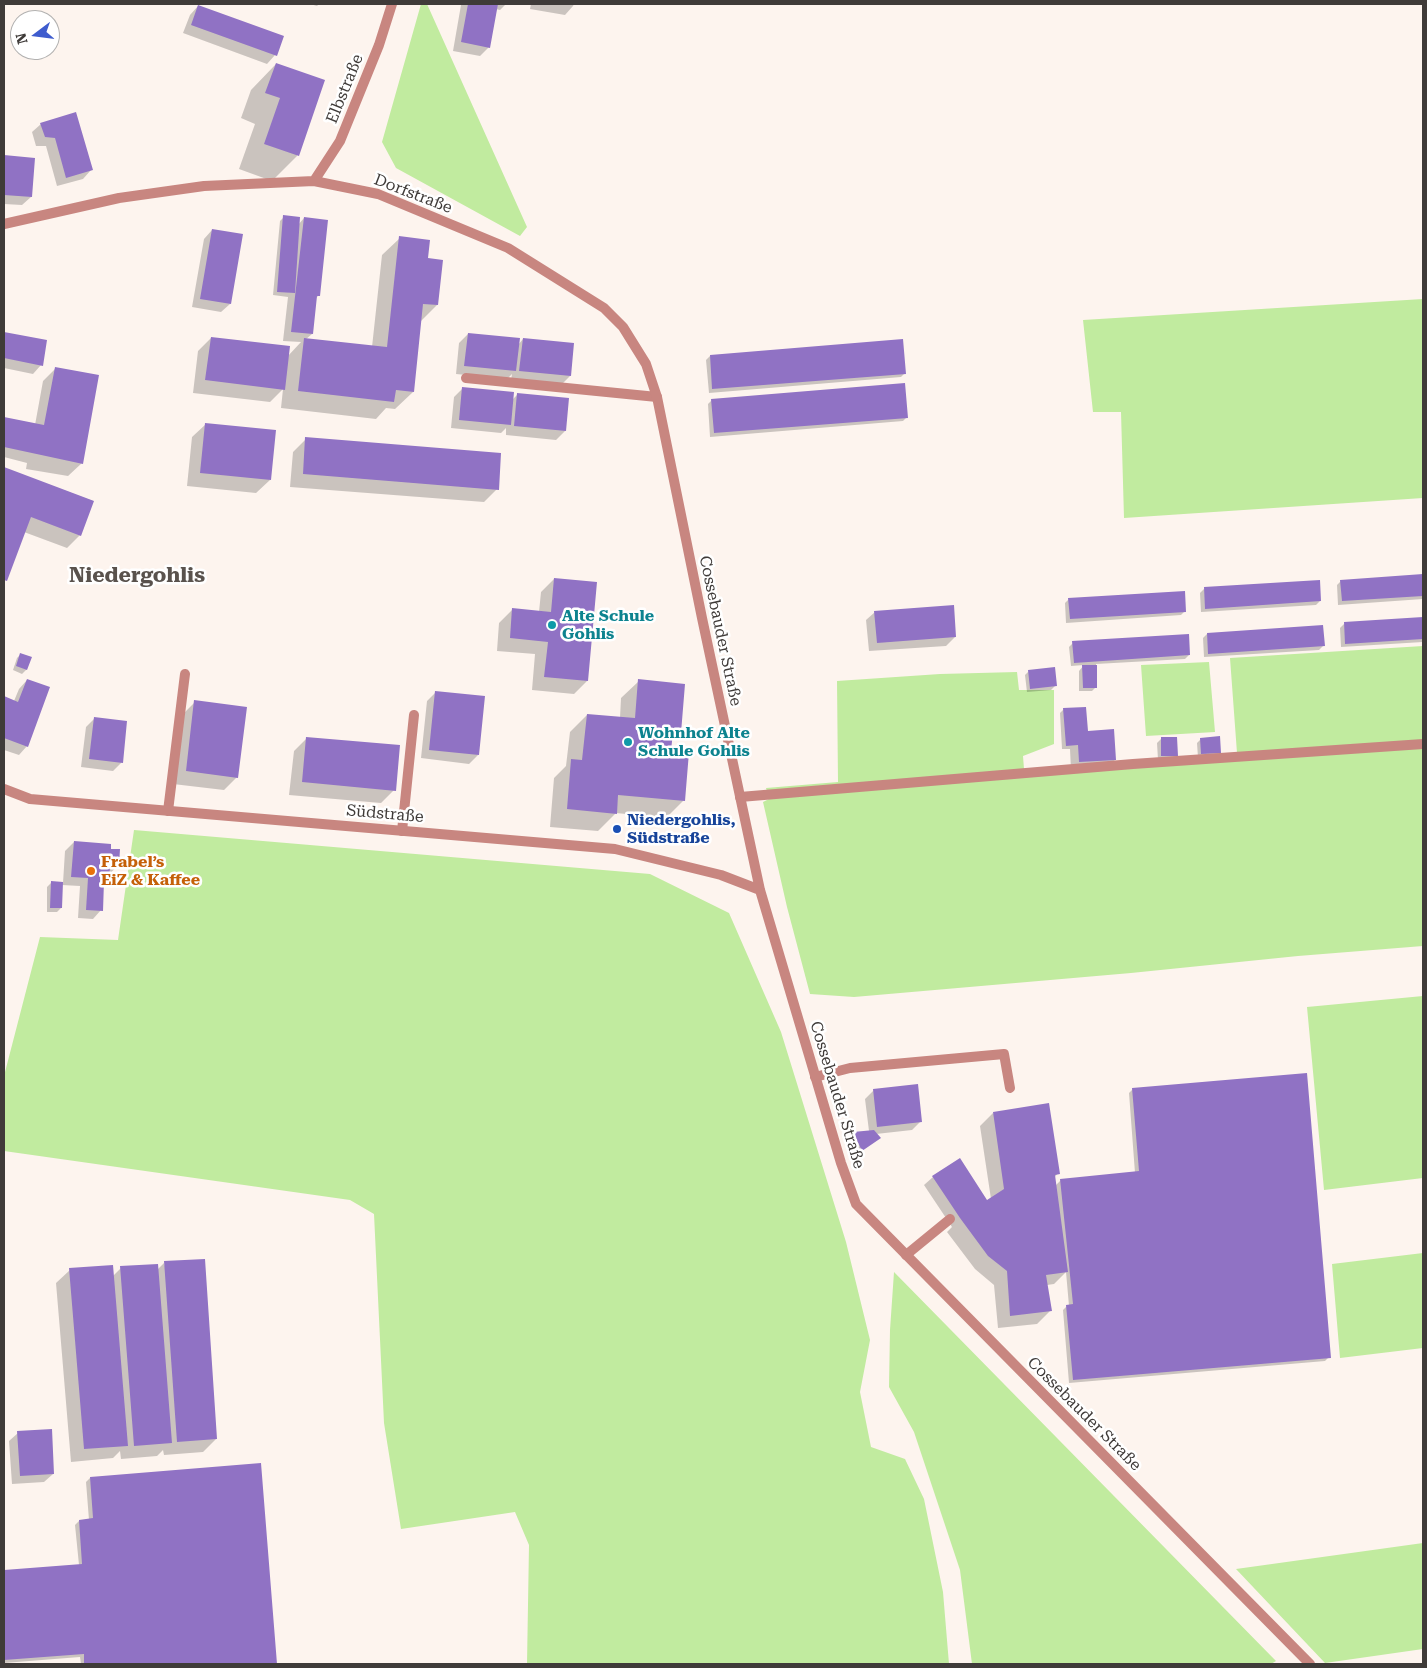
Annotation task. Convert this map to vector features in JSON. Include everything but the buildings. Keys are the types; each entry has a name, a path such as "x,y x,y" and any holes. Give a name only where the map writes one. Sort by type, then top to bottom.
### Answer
{"street":[{"name":"Elbstraße","path":"314,181 340,141 379,45 392,4"},
{"name":"Dorfstraße","path":"4,224 128,197 204,186 314,181 378,194 508,248 604,308 623,327 646,364"},
{"name":"Cossebauder Straße","path":"646,364 657,397 760,890 841,1163 856,1204 1310,1664"},
{"path":"466,378 657,397"},
{"path":"168,811 185,674"},
{"path":"402,831 414,715"},
{"path":"740,797 1133,764 1423,744"},
{"name":"Südstraße","path":"4,789 30,799 615,849 721,875 760,890"},
{"path":"815,1077 850,1068 1004,1054 1010,1088"},
{"path":"906,1255 950,1219"}],"green space":[{"path":"421,4 427,4 527,227 520,236 396,168 382,142"},
{"path":"1423,299 1423,498 1124,518 1121,412 1093,412 1083,320"},
{"path":"1423,646 1423,946 854,997 810,994 787,907 763,802 769,799 766,788 838,782 837,681 940,674 1017,672 1019,690 1054,690 1054,744 1023,756 1024,769 1237,753 1230,658"},
{"path":"1209,662 1215,732 1146,736 1141,665"},
{"path":"134,830 650,874 729,913 781,1032 846,1242 870,1340 860,1392 871,1447 905,1459 924,1499 943,1592 949,1664 527,1664 529,1545 515,1512 401,1529 384,1423 374,1214 350,1200 4,1151 4,1076 40,937 118,940"},
{"path":"1423,996 1423,1178 1324,1190 1307,1007"},
{"path":"1423,1253 1423,1348 1340,1358 1332,1264"},
{"path":"894,1272 1276,1661 1271,1664 972,1664 960,1570 914,1432 889,1387"},
{"path":"1423,1543 1423,1649 1325,1663 1236,1569"}],"place":[{"name":"Alte Schule Gohlis","path":"552,625"},
{"name":"Wohnhof Alte Schule Gohlis","path":"628,742"},
{"name":"Niedergohlis, Südstraße","path":"617,829"},
{"name":"Frabel’s EiZ & Kaffee","path":"91,871"}],"district":[{"name":"Niedergohlis","path":"137,576"}]}
